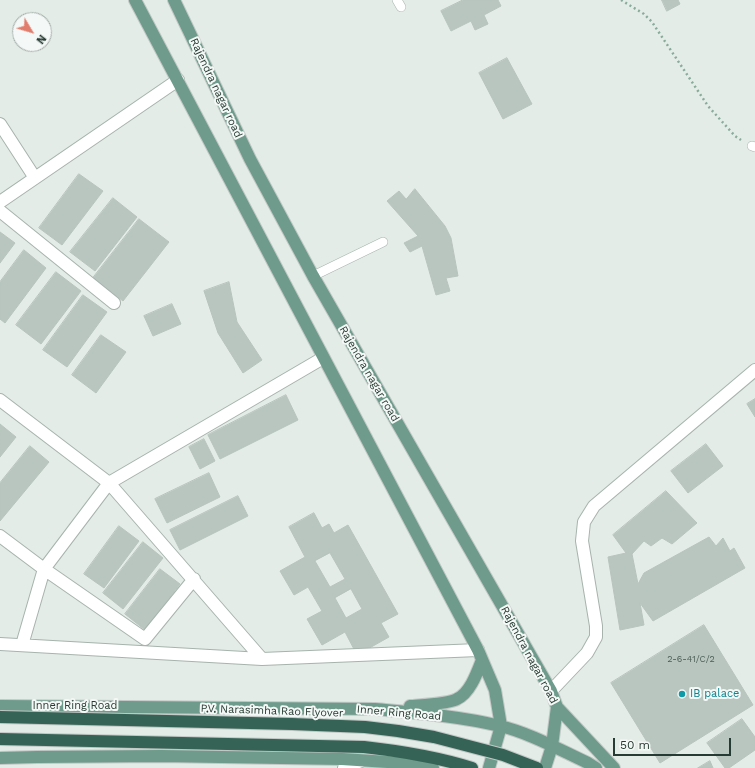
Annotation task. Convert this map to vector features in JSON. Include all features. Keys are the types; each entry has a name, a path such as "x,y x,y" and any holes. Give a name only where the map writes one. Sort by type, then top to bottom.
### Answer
{"highway":[{"name":"P.V. Narasimha Rao Flyover","path":"0,717 292,724 372,728 434,737 503,755 537,768"},
{"path":"0,738 364,747 431,757 472,768"}],"main road":[{"path":"135,0 480,655 496,690 502,726 489,768"},
{"name":"Rajendra nagar road","path":"174,0 250,159 313,276 551,691 557,707 552,746 545,768"},
{"path":"375,709 426,705 457,700 475,679 480,655"},
{"name":"Inner Ring Road","path":"0,706 375,709 428,714 502,726 534,737 596,768"},
{"path":"557,707 614,768"},
{"path":"0,758 161,756 361,761 375,765 418,764 433,768"}],"street":[{"path":"0,202 178,80"},
{"path":"0,124 35,178"},
{"path":"0,211 114,303"},
{"path":"22,645 44,569 109,483 323,358"},
{"path":"551,691 587,654 596,638 596,626 582,541 584,522 600,501 755,370"},
{"path":"0,400 109,483 262,659"},
{"path":"0,536 44,569 145,639 194,579"},
{"path":"0,644 262,659 480,655"},
{"path":"344,768 361,761"}],"lane":[{"path":"313,276 383,242"}],"path":[{"path":"621,0 644,14 652,22 708,106 735,136 754,147"}],"building":[{"path":"463,0 498,0 501,6 484,15 488,24 475,30 471,21 451,31 441,11"},
{"path":"662,0 678,0 680,4 667,11"},
{"path":"507,58 532,104 503,119 479,73"},
{"path":"79,174 103,191 62,245 39,228"},
{"path":"415,189 445,226 451,238 458,276 446,278 450,291 436,295 422,246 410,252 404,243 418,236 387,201 399,191 406,199"},
{"path":"113,198 137,217 95,271 70,252"},
{"path":"139,219 169,242 123,301 93,278"},
{"path":"0,232 15,243 0,263"},
{"path":"24,250 46,268 5,323 0,319 0,282"},
{"path":"56,272 81,291 41,344 16,325"},
{"path":"229,282 237,322 262,360 243,373 218,333 204,291"},
{"path":"83,295 107,312 67,367 43,350"},
{"path":"172,304 181,324 153,336 144,316"},
{"path":"101,335 126,352 96,393 72,375"},
{"path":"286,395 298,420 220,459 208,435"},
{"path":"755,399 755,417 747,404"},
{"path":"0,424 16,437 0,457"},
{"path":"204,439 215,461 200,469 189,447"},
{"path":"706,444 723,466 688,493 671,471"},
{"path":"30,446 49,462 0,521 0,483"},
{"path":"209,473 220,497 167,523 155,499"},
{"path":"666,491 697,523 672,544 662,538 651,546 644,541 632,554 638,584 644,573 709,537 716,546 723,538 730,551 734,548 745,568 653,621 640,603 644,625 620,630 608,557 626,553 613,535"},
{"path":"238,496 248,516 180,550 170,530"},
{"path":"314,513 322,528 329,524 334,533 348,525 398,614 381,623 389,637 357,655 345,632 322,645 307,619 322,611 308,587 294,595 280,571 305,557 289,527","holes":["330,553 345,579 330,587 315,561","351,589 362,609 346,618 335,598"]},
{"path":"119,526 139,541 104,588 84,574"},
{"path":"143,542 163,558 123,609 103,593"},
{"path":"160,569 180,584 145,630 125,614"},
{"name":"IB palace","path":"704,625 753,705 660,763 611,683"},
{"path":"742,719 755,737 755,750 729,768 725,768 707,743"},
{"path":"710,761 713,768 698,768"}],"place":[{"name":"IB palace","path":"682,694"}]}
